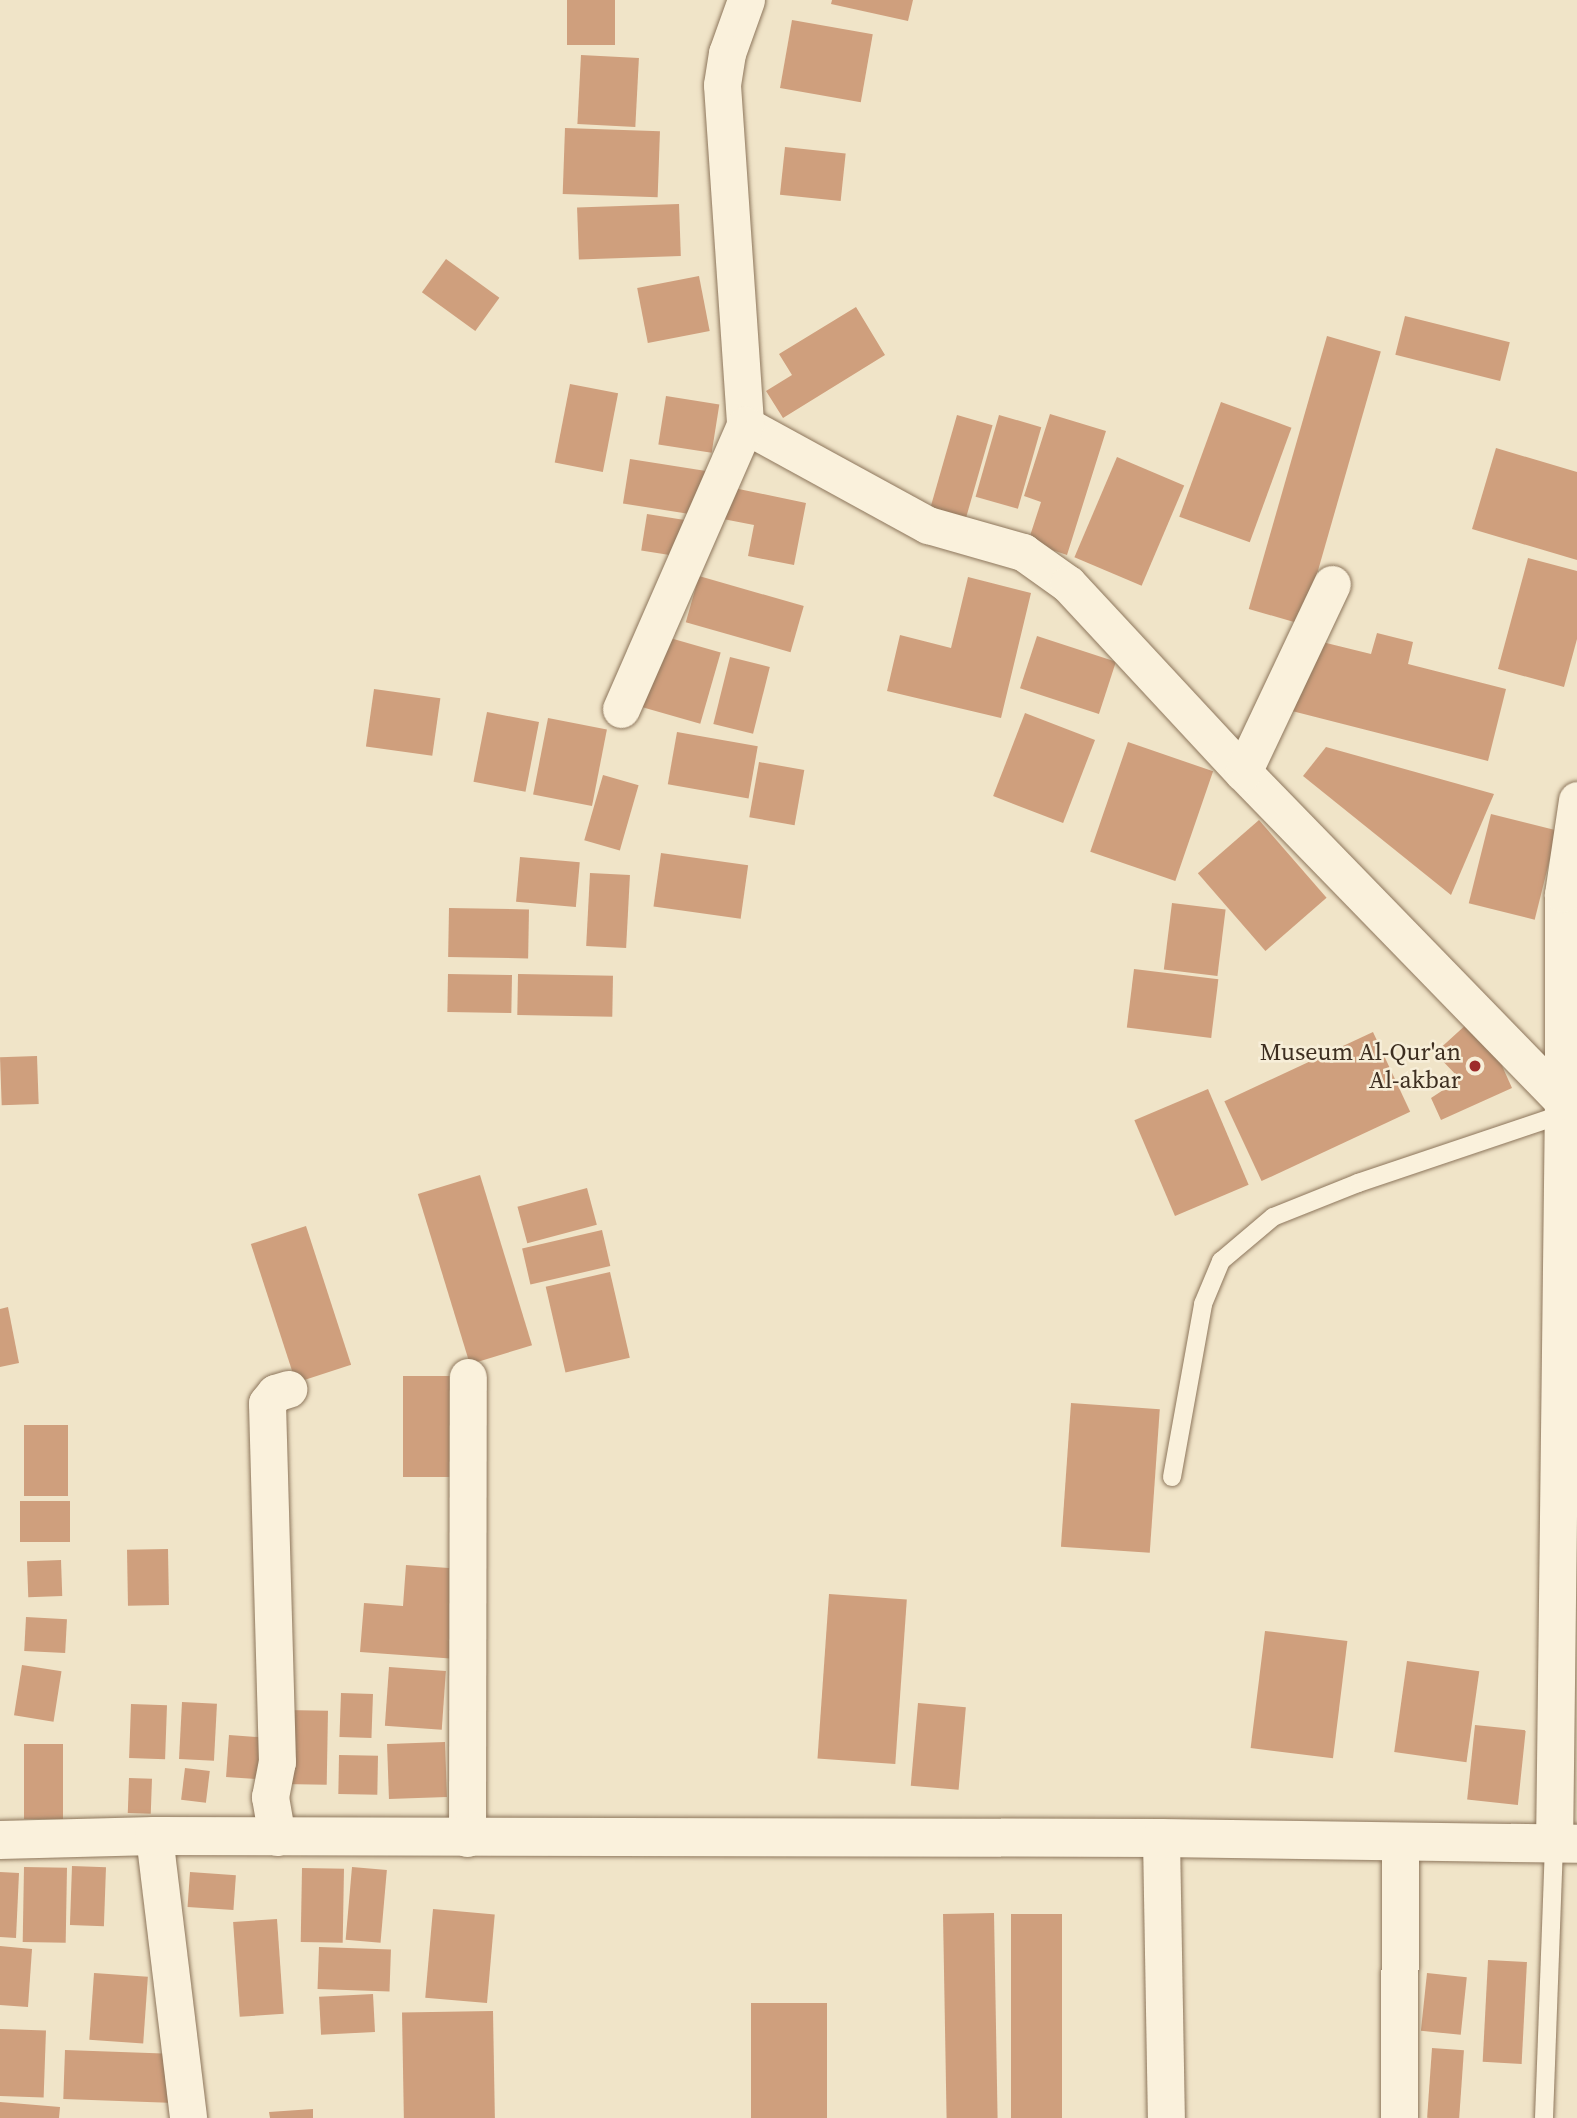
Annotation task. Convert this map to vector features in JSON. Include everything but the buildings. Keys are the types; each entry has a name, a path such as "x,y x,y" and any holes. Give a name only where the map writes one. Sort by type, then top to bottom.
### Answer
{"street":[{"path":"621,709 745,425 722,85 727,53 746,0"},
{"path":"745,425 928,525 1023,552 1048,567 1563,1108"},
{"path":"1243,772 1332,584"},
{"path":"0,1840 154,1836 1161,1838 1566,1844 1568,1482 1563,894 1577,800"},
{"path":"467,1838 468,1377"},
{"path":"277,1837 270,1797 277,1762 267,1402 275,1393 288,1389"},
{"path":"154,1836 188,2118"},
{"path":"1161,1838 1166,2118"},
{"path":"1399,2118 1400,1843"}],"lane":[{"path":"1172,1477 1203,1304 1221,1261 1230,1252 1273,1217 1563,1108"},
{"path":"1544,2118 1566,1844"}],"place":[{"name":"Museum Al-Qur'an Al-akbar","path":"1475,1066"}]}
